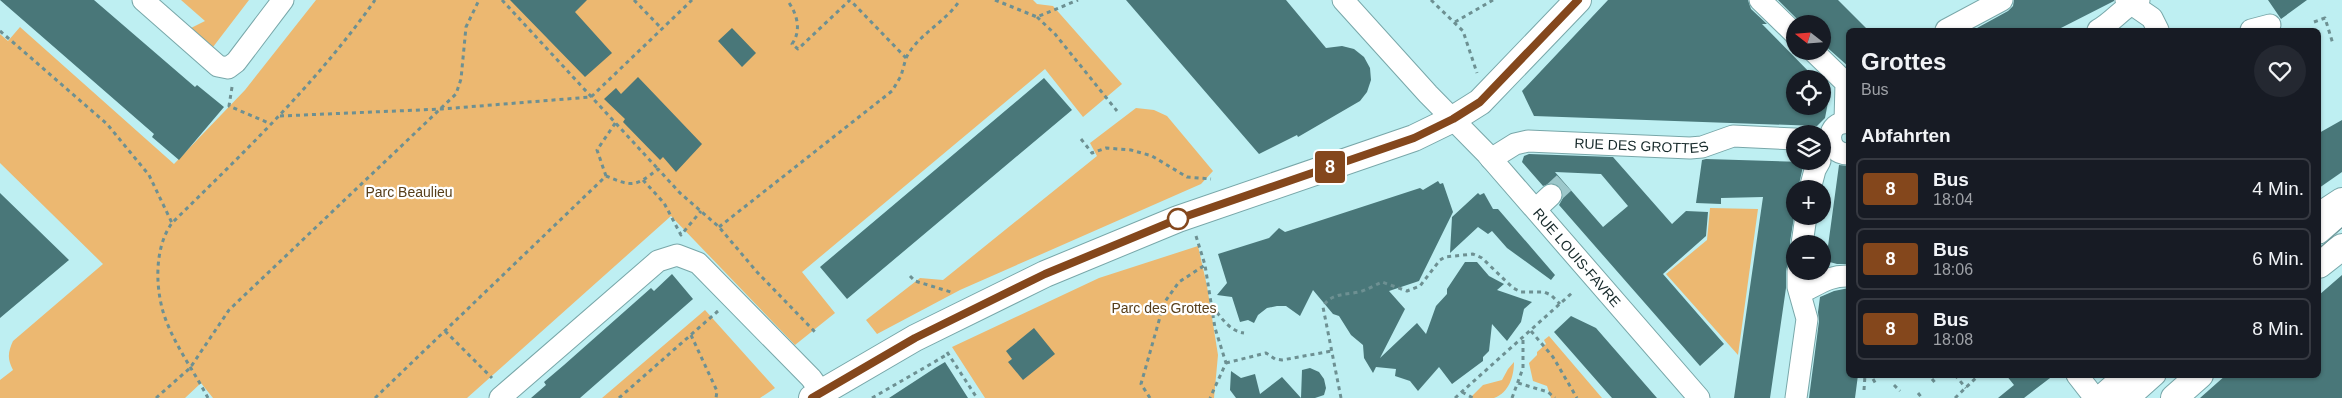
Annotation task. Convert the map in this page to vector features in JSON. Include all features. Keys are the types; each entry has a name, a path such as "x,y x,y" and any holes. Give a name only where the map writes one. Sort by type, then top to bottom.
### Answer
{"main road":[{"path":"816,395 915,338 1045,274 1178,219 1414,138 1453,119 1480,102 1578,0"},
{"path":"2321,215 2342,201"},
{"path":"2321,263 2342,247"},
{"path":"2102,398 2125,378"},
{"path":"2174,398 2197,378"}],"street":[{"path":"143,0 218,66 228,68 236,62 283,0"},
{"name":"RUE LOUIS-FAVRE","path":"1342,0 1491,159 1543,202 1591,276 1699,398"},
{"path":"1760,0 1786,25"},
{"path":"1950,28 2002,0"},
{"path":"2102,28 2112,23 2132,1 2152,18 2157,28"},
{"path":"1823,60 1846,81"},
{"path":"1831,139 1833,128 1846,122"},
{"name":"RUE DES GROTTES","path":"1491,159 1515,144 1528,141 1690,148 1702,147 1733,136 1786,139"},
{"path":"2321,231 2342,213"},
{"path":"508,391 658,261 678,256 698,262 811,378 816,395"},
{"path":"1800,293 1826,278 1846,276"},
{"path":"1796,398 1807,319 1800,293 1799,280"},
{"path":"2079,378 2095,398"},
{"path":"2129,398 2152,378"},
{"path":"2147,398 2170,378"}],"path":[{"path":"208,398 190,368 167,322 158,277 163,238 172,223 280,116 321,71 375,0"},
{"path":"156,398 190,368 229,310 456,94 461,79 466,26 480,0"},
{"path":"502,0 658,169 719,227 756,272 815,332"},
{"path":"634,0 662,30"},
{"path":"280,116 442,109 591,97 692,0"},
{"path":"788,0 797,17 798,32 792,44 798,49 850,0 906,58"},
{"path":"719,227 892,90 901,76 906,58 912,47 940,23 960,0"},
{"path":"994,0 1037,17 1055,34 1117,111"},
{"path":"1037,17 1078,0"},
{"path":"1431,0 1463,31 1477,73"},
{"path":"1455,22 1493,0"},
{"path":"2314,22 2325,18 2333,44"},
{"path":"0,31 108,124 149,175 172,223"},
{"path":"228,68 233,82 229,106 272,124"},
{"path":"616,122 597,150 606,176 628,185 643,180 658,169"},
{"path":"1081,140 1092,153 1106,148 1131,150 1152,156 1187,177 1211,179"},
{"path":"375,398 606,176"},
{"path":"643,180 664,204 681,235 701,211"},
{"path":"1196,235 1205,265 1215,328 1226,363 1210,398"},
{"path":"1342,398 1323,307 1326,300 1336,296 1361,292 1382,282 1407,291 1420,286 1440,260 1478,255 1513,288 1521,292 1544,292 1551,295 1560,304"},
{"path":"1150,398 1141,384 1164,303 1179,282 1205,265"},
{"path":"910,276 915,281 962,295"},
{"path":"1455,398 1573,292"},
{"path":"618,398 725,305"},
{"path":"1212,306 1228,325 1238,332 1244,333"},
{"path":"445,331 489,377 508,391"},
{"path":"1531,331 1553,357 1577,398"},
{"path":"691,335 717,391 716,398"},
{"path":"1512,398 1523,368 1523,338"},
{"path":"946,349 977,398"},
{"path":"1226,363 1266,352 1275,359 1282,360 1332,352"},
{"path":"872,398 948,354"},
{"path":"1864,390 1866,378"},
{"path":"1958,378 1967,388"},
{"path":"1955,398 1976,378"},
{"path":"1873,379 1876,384"},
{"path":"1932,379 1937,385"},
{"path":"1518,383 1548,392 1555,398"},
{"path":"1894,385 1900,391"},
{"path":"1462,392 1473,398"},
{"path":"1918,393 1922,398"}],"green space":[{"path":"181,0 249,0 213,47 189,29 205,21"},
{"name":"Parc Beaulieu","path":"316,0 1033,0 1037,4 1053,6 1122,84 1083,117 1045,69 802,272 835,313 795,345 671,216 467,398 213,398 201,383 185,398 0,398 0,380 13,370 9,356 13,341 103,264 0,163 0,34 8,41 20,27 174,164 245,90"},
{"path":"1136,108 1154,110 1167,116 1213,171 1201,184 960,290 877,334 866,320 920,278 943,280 1097,156 1090,143"},
{"path":"1710,208 1758,209 1738,355 1666,274 1707,240"},
{"name":"Parc des Grottes","path":"1198,246 1207,286 1218,355 1214,398 985,398 952,347 1099,278"},
{"path":"705,310 775,388 760,398 602,398"},
{"path":"1549,336 1602,398 1551,398 1547,386 1533,381 1529,363 1546,344 1544,340"},
{"path":"1514,362 1510,383 1499,396 1494,398 1470,398 1483,385 1502,380"}],"building":[{"path":"0,0 94,0 195,87 197,85 224,107 179,160 152,137 154,134"},
{"path":"510,0 587,0 575,12 612,53 585,77"},
{"path":"1126,0 1286,0 1326,48 1342,46 1354,49 1364,57 1370,68 1371,80 1367,92 1360,101 1298,137 1297,135 1259,154"},
{"path":"1608,0 1748,0 1751,9 1767,24 1762,24 1786,48 1786,60 1797,60 1807,70 1786,70 1786,115 1826,115 1818,125 1534,116 1522,91"},
{"path":"1778,0 1838,0 1866,28 1846,28 1846,64 1831,51 1831,15 1793,15"},
{"path":"2014,0 2114,0 2061,28 1977,28 2008,11 2013,6"},
{"path":"2268,0 2307,0 2281,19"},
{"path":"732,28 756,53 742,67 718,41"},
{"path":"638,77 702,144 676,172 663,157 660,160 623,122 625,119 604,99 616,88 621,94"},
{"path":"1044,78 1072,110 847,299 820,267"},
{"path":"2342,120 2342,172 2321,187 2321,132"},
{"path":"1529,154 1613,157 1672,224 1686,211 1708,212 1706,236 1663,274 1724,344 1700,366 1559,205 1563,198 1560,187 1554,183 1543,186 1522,162 1524,156","holes":["1555,172 1601,174 1628,206 1603,227"]},
{"path":"1702,160 1786,161 1786,170 1802,170 1800,180 1786,180 1786,225 1793,225 1791,235 1786,235 1786,288 1770,398 1734,398 1763,197 1721,198 1721,204 1696,203"},
{"path":"1839,165 1846,166 1846,264 1831,262 1830,235"},
{"path":"1438,181 1440,184 1443,183 1453,212 1419,281 1389,291 1405,309 1380,358 1417,323 1426,334 1436,306 1447,294 1447,289 1465,262 1477,262 1489,276 1504,284 1497,290 1532,302 1524,309 1521,322 1507,341 1492,324 1489,351 1483,357 1483,361 1452,384 1439,367 1418,391 1410,381 1395,376 1396,369 1376,367 1373,373 1364,358 1363,345 1351,335 1339,316 1333,314 1313,290 1300,316 1286,306 1277,306 1267,308 1258,315 1254,323 1248,320 1240,322 1232,297 1217,295 1227,283 1218,254 1269,238 1279,228 1285,232 1420,188 1423,190"},
{"path":"0,193 69,260 0,318"},
{"path":"1478,193 1480,195 1484,193 1493,209 1498,209 1555,275 1551,280 1507,248 1492,231 1488,234 1478,227 1450,253 1452,217"},
{"path":"672,274 693,299 580,398 531,398 546,385 544,382 651,288 654,291"},
{"path":"2342,275 2342,398 2200,398 2223,378 2321,378 2321,293"},
{"path":"1846,289 1846,378 1858,378 1855,398 1809,398 1819,321 1820,297"},
{"path":"1571,316 1596,328 1657,398 1612,398 1554,332"},
{"path":"1034,328 1055,354 1023,380 1008,362 1012,359 1006,351"},
{"path":"945,362 968,398 889,398 935,368"},
{"path":"1310,368 1319,372 1324,379 1326,388 1324,395 1315,398 1301,398 1302,370"},
{"path":"1231,371 1241,378 1255,374 1260,394 1282,377 1301,398 1236,398 1230,390"},
{"path":"2008,378 2050,378 2024,398 1998,398 2014,385"}],"tunnel":[{"path":"1551,195 1564,183"}],"tram line":[{"path":"2321,247 2342,228"}],"bus line":[{"name":"8","path":"812,398 915,338 1045,274 1178,219 1414,138 1453,119 1480,102 1578,0"}]}
